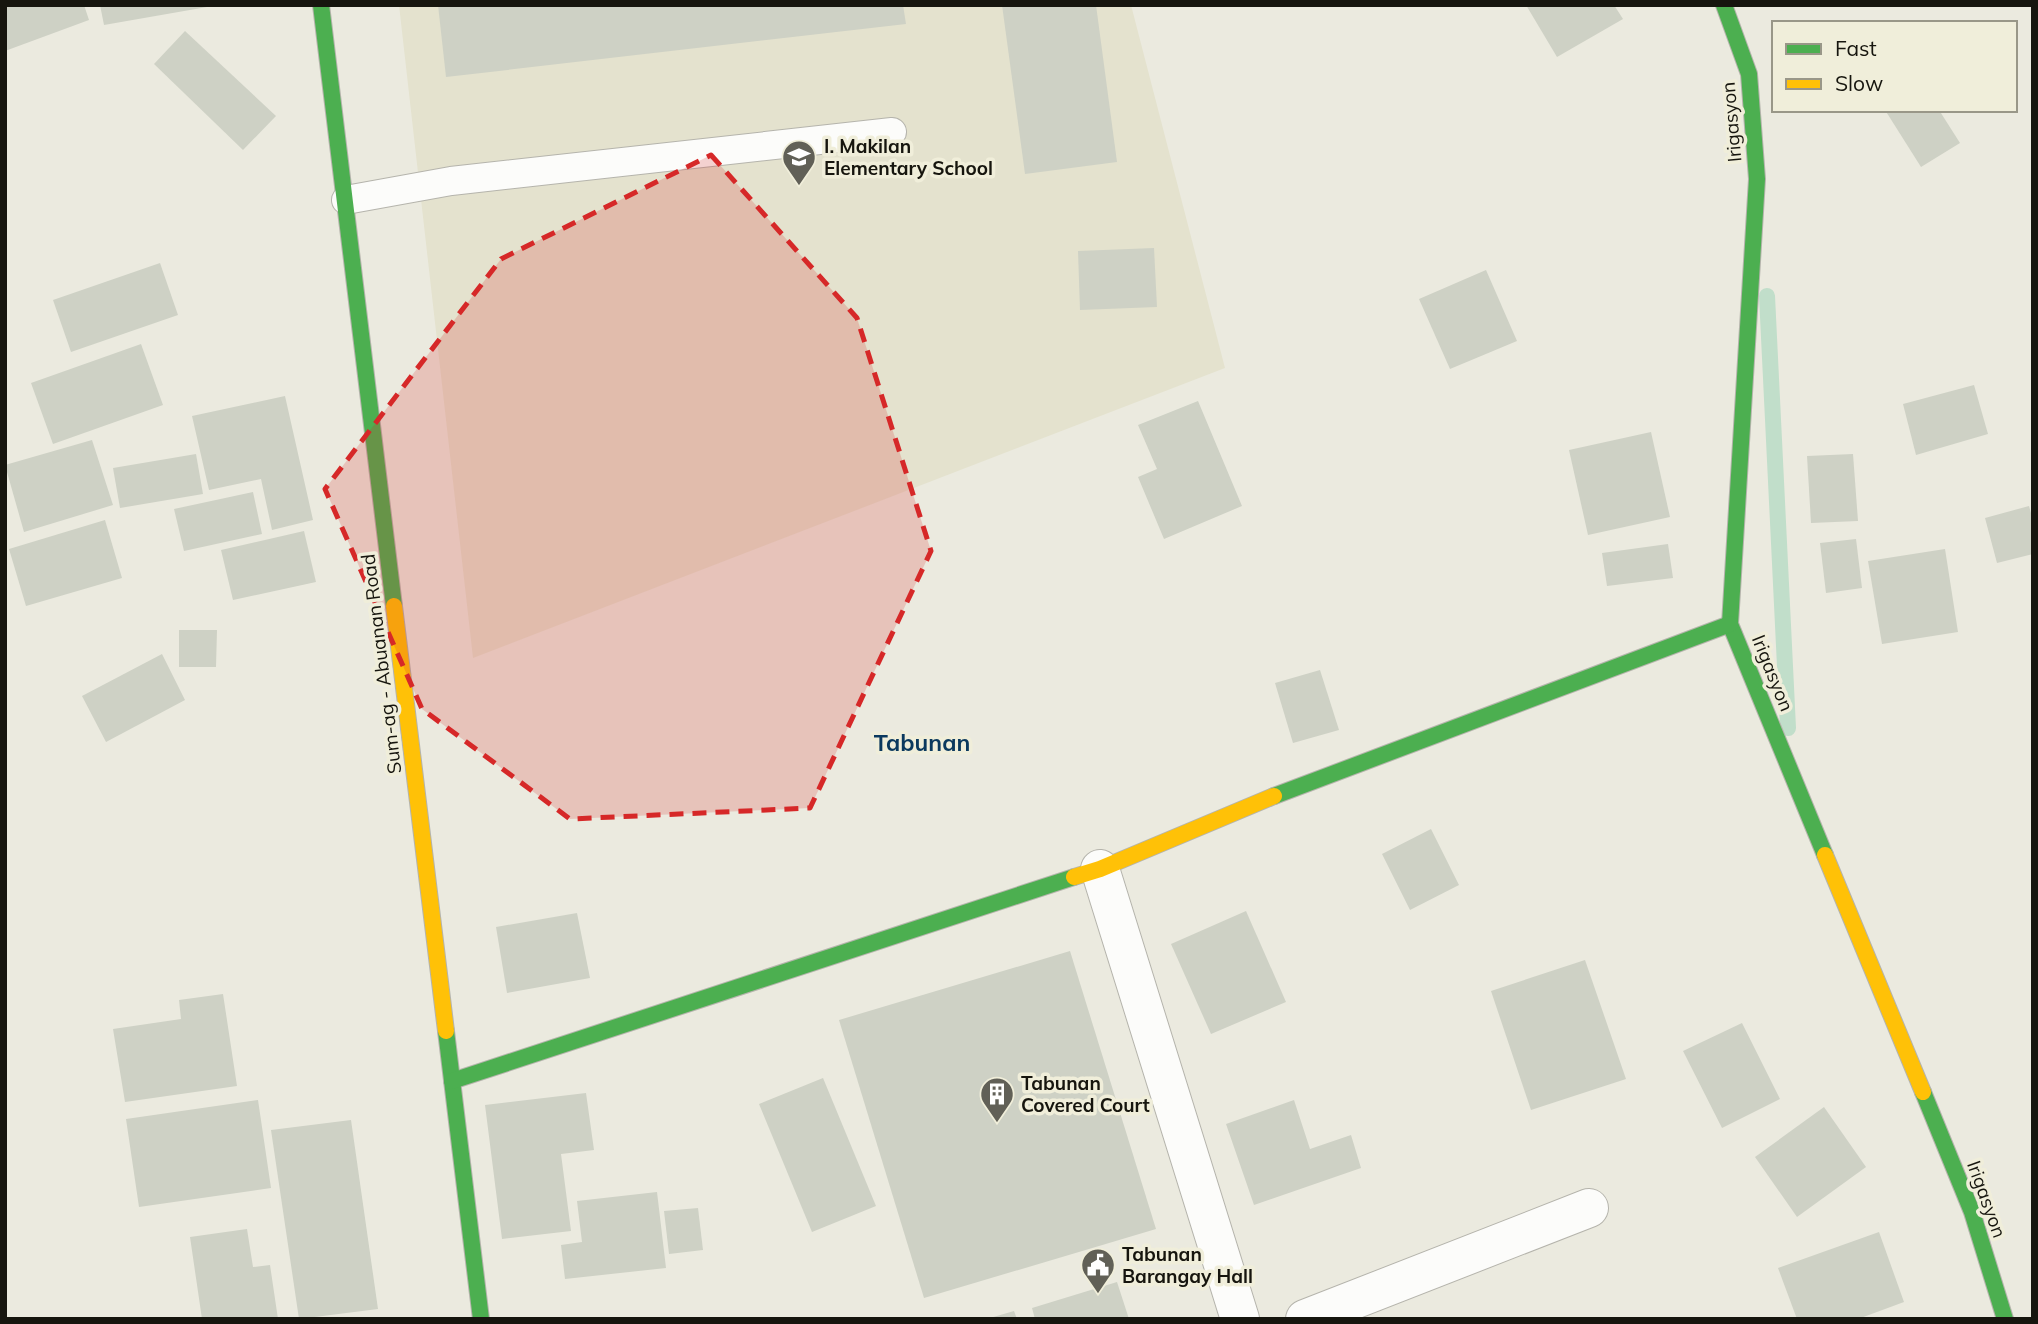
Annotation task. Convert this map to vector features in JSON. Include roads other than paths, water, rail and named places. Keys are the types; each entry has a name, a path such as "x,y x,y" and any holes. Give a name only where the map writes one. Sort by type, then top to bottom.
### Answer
{"street":[{"name":"Sum-ag - Abuanan Road","path":"321,5 481,1319"},
{"name":"Irigasyon","path":"1724,5 1749,74 1757,180 1730,624 1972,1212 2005,1319"},
{"path":"452,1081 1100,869 1277,795 1730,624"},
{"path":"1100,869 1240,1319"},
{"path":"1305,1319 1588,1208"}],"lane":[{"path":"346,200 451,181 892,132"}],"waterway":[{"path":"1767,296 1788,728"}],"place":[{"name":"I. Makilan Elementary School","path":"799,187"},
{"name":"Tabunan Covered Court","path":"997,1124"},
{"name":"Tabunan Barangay Hall","path":"1098,1295"}],"district":[{"name":"Tabunan","path":"922,742"}]}
